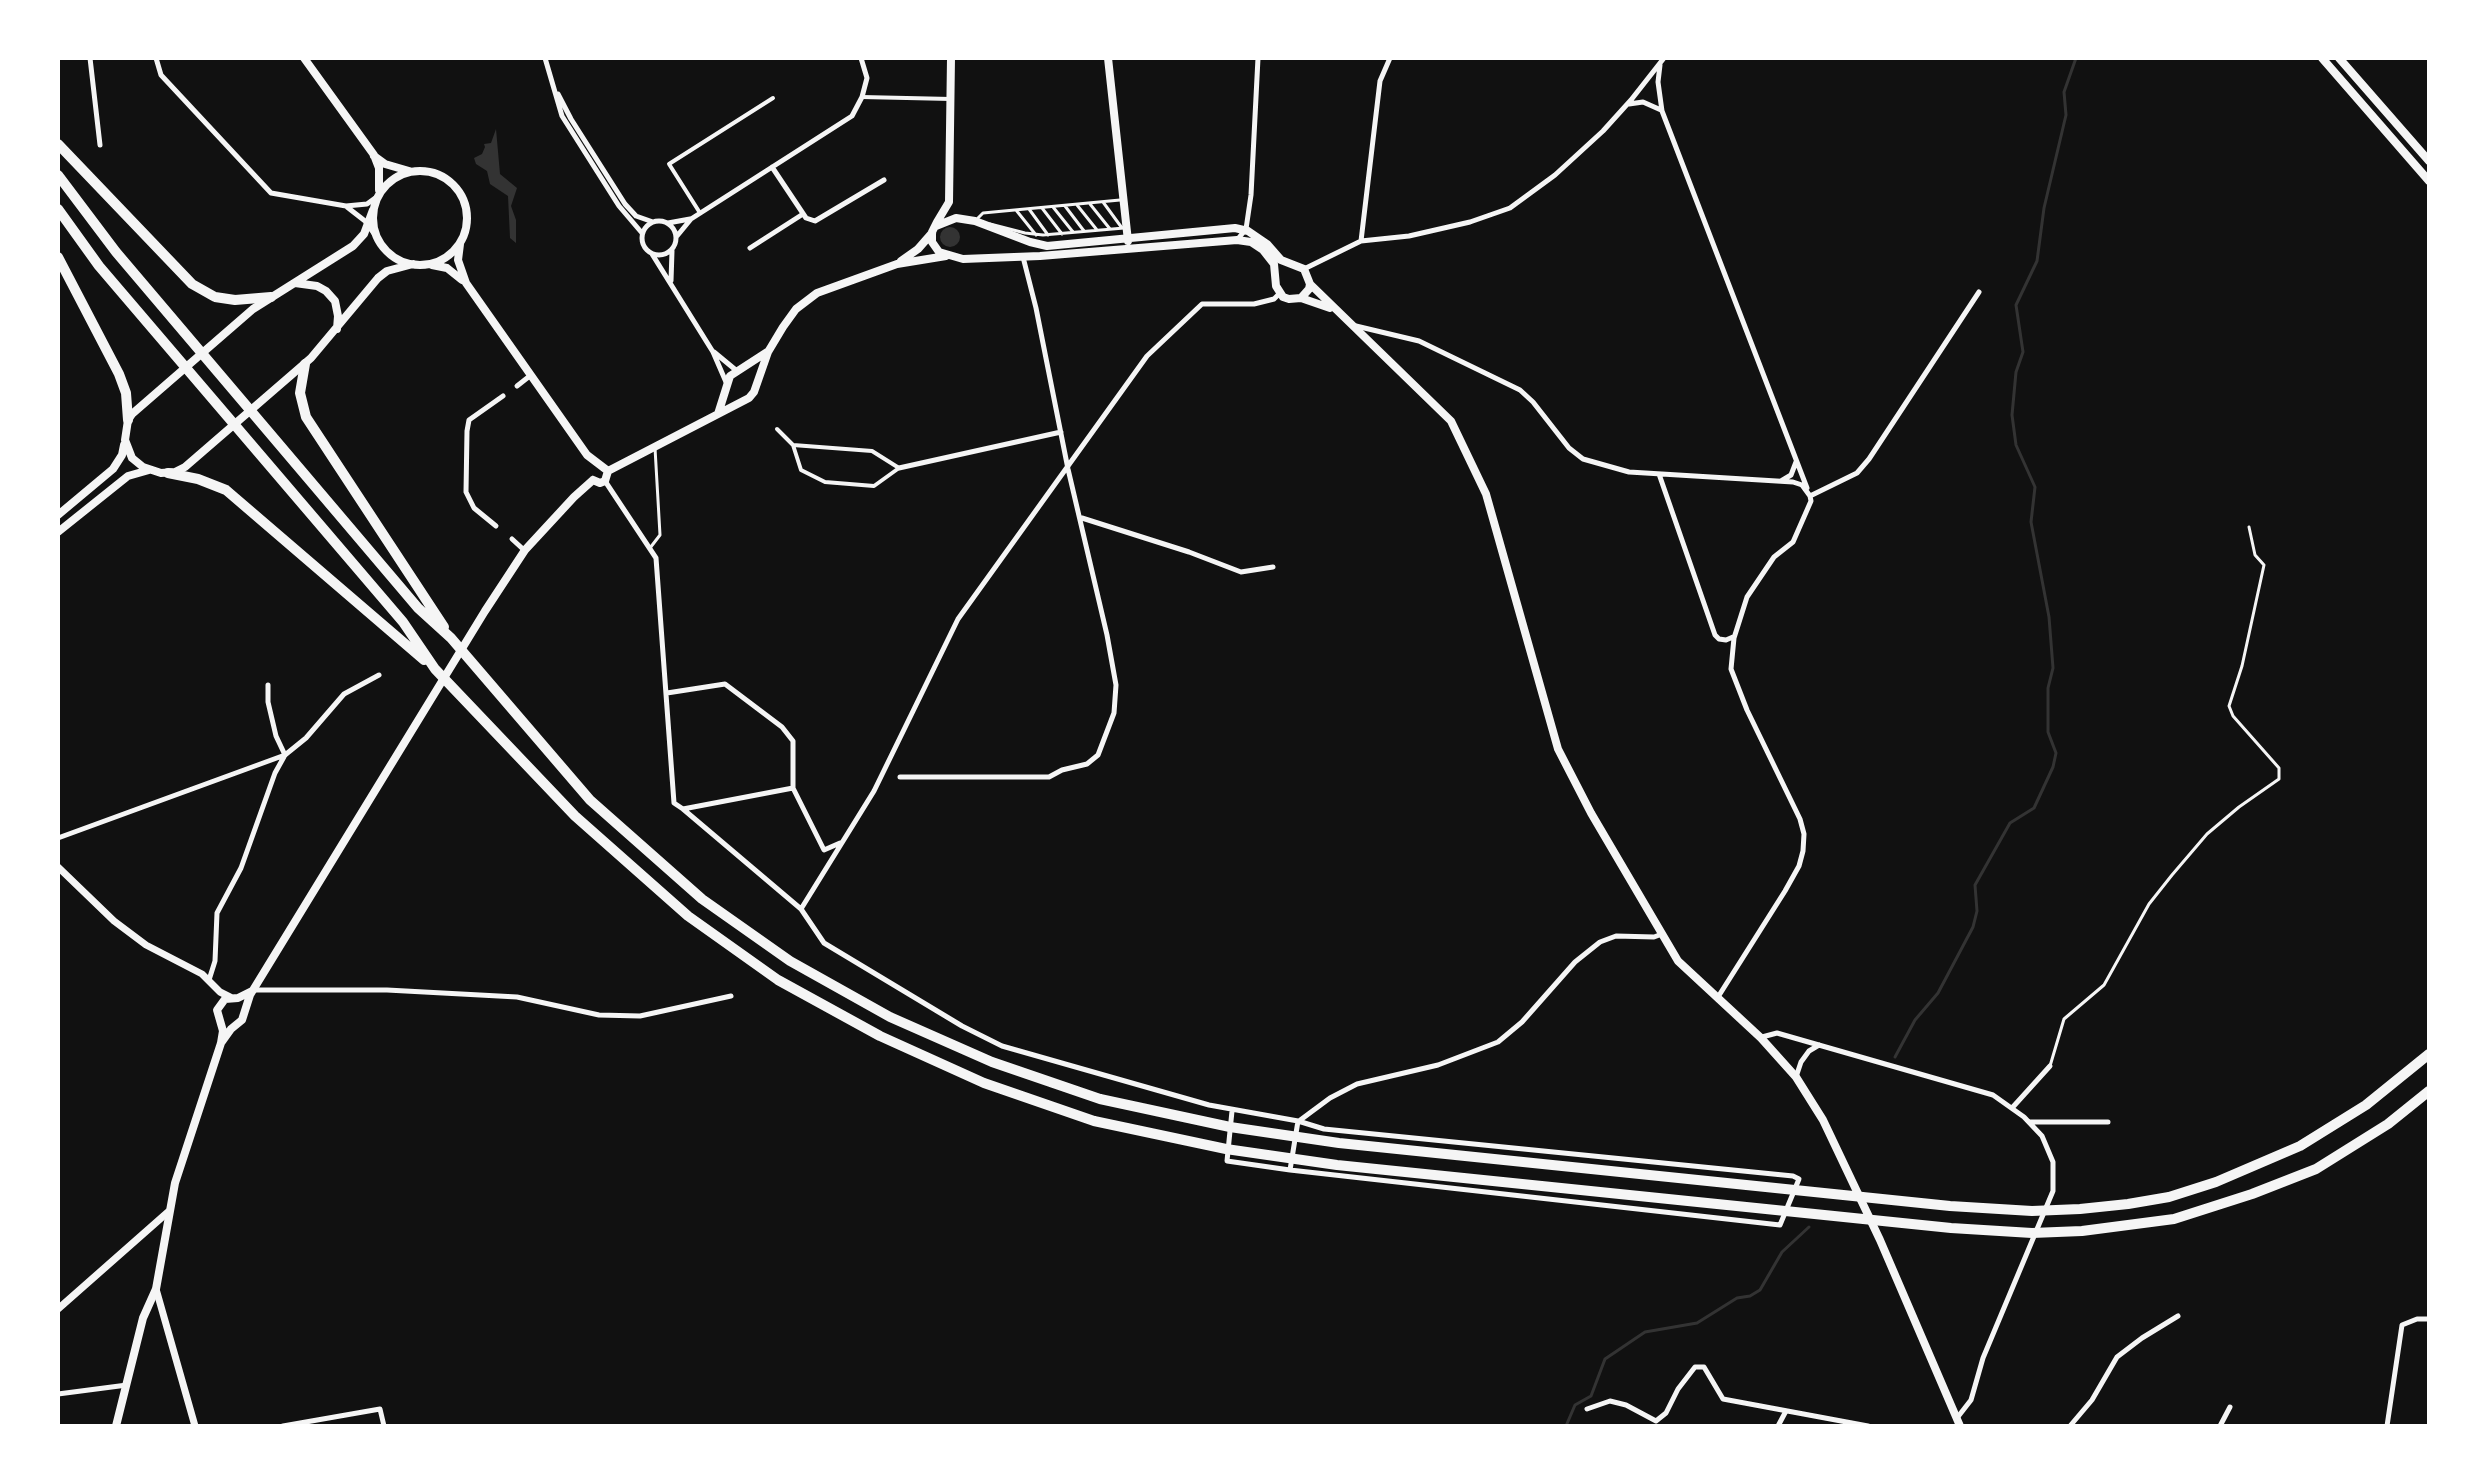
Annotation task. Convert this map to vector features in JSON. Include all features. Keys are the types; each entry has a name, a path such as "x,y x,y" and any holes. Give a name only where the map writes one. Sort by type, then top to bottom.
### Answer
{"highway":[{"path":"58,144 192,284 215,297 235,300 271,297"},
{"path":"58,175 116,252 408,596 451,638 590,800 702,899 790,961 890,1017 992,1062 1100,1099 1230,1127 1339,1143 1950,1206 2032,1211 2080,1209 2169,1197 2216,1182 2313,1138 2366,1105 2429,1054"},
{"path":"58,209 99,266 403,622 435,669"},
{"path":"58,257 119,374 126,393 128,420"},
{"path":"305,364 300,393 306,417 451,638"},
{"path":"168,473 198,479 226,490 435,669 575,816 688,916 778,980 880,1036 958,1071 1094,1121 1226,1149 1337,1165 1951,1228 2032,1233 2082,1231 2174,1219 2224,1203 2316,1169 2388,1124 2429,1091"}],"main road":[{"path":"58,515 113,469 122,455 128,420 154,393 271,297 341,257 364,234 381,182 374,155 304,58"},
{"path":"897,264 918,249 949,202 951,58"},
{"path":"1108,58 1124,228 1129,250"},
{"path":"2322,58 2429,181"},
{"path":"2339,58 2429,161"},
{"path":"374,155 398,170 427,171 441,176 453,184 462,196 467,225 458,260 466,283 596,467 608,471"},
{"path":"378,196 387,184 413,171"},
{"path":"373,210 373,225 386,251 398,260 447,268 466,283"},
{"path":"934,229 956,218 975,221 1047,246 1226,228 1246,229 1267,244 1281,260 1304,269 1310,284 1333,309 1356,326 1451,421 1486,494 1558,749 1591,813 1678,961 1761,1038 1796,1077 1823,1120 1880,1240 1958,1422"},
{"path":"934,229 934,247 947,256"},
{"path":"428,264 442,260 454,251 462,239"},
{"path":"593,480 600,483 605,481 608,471 752,395 768,352 790,317 807,299 833,286 897,264 947,256 963,259 1023,257 1237,240 1251,242 1263,250 1274,264 1280,293 1289,299 1301,298 1333,309"},
{"path":"58,532 128,476 149,470 168,473 181,470 305,364 378,278 387,271 413,264"},
{"path":"1276,281 1281,270 1291,265"},
{"path":"292,283 317,286 326,291 335,301 337,330"},
{"path":"1301,298 1310,284"},
{"path":"718,414 730,376 768,352"},
{"path":"739,371 749,373 756,384"},
{"path":"727,386 731,396 745,399"},
{"path":"125,440 132,458 149,470"},
{"path":"221,1043 241,1020 253,990 485,611 525,550 593,480 596,467"},
{"path":"116,1426 143,1318 156,1289 175,1183 221,1043 223,1031 218,1007 221,1002 253,990"},
{"path":"233,998 241,1003 241,1020"},
{"path":"219,1019 230,1026 241,1020"}],"street":[{"path":"90,58 100,145"},
{"path":"156,58 161,75 271,193 346,206 367,204 378,196"},
{"path":"545,58 568,121 619,206 642,233 644,248 652,254 671,282 690,319 713,352 727,386"},
{"path":"671,282 677,236 691,219 852,116 867,78 861,58"},
{"path":"1237,240 1246,229 1251,195 1258,58"},
{"path":"1361,241 1380,81 1390,58"},
{"path":"1304,269 1361,241 1409,236 1470,222 1510,208 1555,175 1603,131 1664,58"},
{"path":"1660,65 1658,82 1662,111 1811,501 1793,542 1774,557 1747,597 1734,635 1731,669 1735,684 1800,819 1804,834 1803,851 1799,866 1785,891 1718,998"},
{"path":"862,97 951,99"},
{"path":"700,213 669,164 773,98"},
{"path":"1627,104 1643,102 1662,111"},
{"path":"568,121 630,210 643,220 653,222 691,219"},
{"path":"772,167 806,218 815,221 884,180"},
{"path":"346,206 368,224 378,239"},
{"path":"750,248 803,214"},
{"path":"642,233 653,222"},
{"path":"667,223 677,236"},
{"path":"652,254 663,256 673,250"},
{"path":"900,777 1049,777 1062,770 1087,764 1098,755 1114,713 1116,685 1023,257"},
{"path":"1810,496 1857,473 1869,459 1979,292"},
{"path":"801,909 874,791 958,619 1147,356 1202,304 1254,304 1274,299 1280,293"},
{"path":"1356,326 1419,341 1520,390 1569,448 1583,459 1629,472 1802,485 1810,496"},
{"path":"713,352 739,371"},
{"path":"517,386 531,375"},
{"path":"496,526 474,508 466,492 467,431 469,420 503,396"},
{"path":"777,429 793,445 801,470 825,482 874,486 899,468 1061,432"},
{"path":"793,445 872,451 899,468"},
{"path":"1778,482 1791,475 1796,461"},
{"path":"1659,474 1715,635 1726,640 1734,635"},
{"path":"605,481 656,558 674,803 801,909 824,943 962,1026 1002,1046 1209,1105 1298,1121 1324,1129 1799,1179 1780,1225 1290,1170 1227,1161 1232,1111"},
{"path":"1081,518 1241,572 1273,567"},
{"path":"512,539 525,550"},
{"path":"58,838 285,755 306,738 344,694 379,675"},
{"path":"667,693 725,684 782,727 793,741 793,788 824,850 840,842"},
{"path":"268,685 273,724 285,755"},
{"path":"218,1007 219,996 212,984 217,913 241,868 275,773 285,755"},
{"path":"683,809 793,788"},
{"path":"58,867 114,921 146,945 233,998"},
{"path":"1290,1170 1298,1121 1330,1098 1357,1084 1438,1065 1498,1042 1522,1022 1575,962 1600,942 1616,936 1654,937 1662,934"},
{"path":"253,990 387,990 517,997 599,1015 640,1016 731,996"},
{"path":"1761,1038 1777,1033 1993,1095 2042,1136 2053,1162 2053,1191 1990,1338 1971,1400 1958,1422"},
{"path":"1796,1077 1809,1051 1820,1045"},
{"path":"2012,1108 2050,1066"},
{"path":"2029,1122 2108,1122"},
{"path":"58,1309 168,1212"},
{"path":"156,1289 195,1426"},
{"path":"2070,1426 2092,1400 2117,1357 2178,1316"},
{"path":"2387,1426 2402,1325 2417,1319 2429,1319"},
{"path":"1587,1409 1610,1401 1626,1405 1656,1421 1666,1413 1678,1389 1695,1367 1704,1367 1723,1399 1868,1426"},
{"path":"58,1394 127,1385"},
{"path":"2220,1426 2230,1407"},
{"path":"283,1426 380,1409 384,1426"},
{"path":"1778,1426 1786,1411"}],"lane":[{"path":"975,221 983,213 1123,200"},
{"path":"1103,202 1124,228"},
{"path":"1090,203 1110,229"},
{"path":"1077,204 1097,230"},
{"path":"1064,205 1084,231"},
{"path":"1052,207 1073,232"},
{"path":"1042,208 1062,234"},
{"path":"1028,209 1048,235"},
{"path":"1016,210 1036,235"},
{"path":"987,225 993,222 1036,235 1124,228"},
{"path":"650,548 660,535 655,446"},
{"path":"2050,1066 2064,1019 2104,985 2149,904 2172,875 2207,834 2279,779 2279,768 2233,716 2229,706 2242,666 2264,565 2255,555 2249,527"}],"shaded area":[{"path":"496,129 500,174 517,188 511,206 516,220 516,243 510,238 508,196 490,184 487,171 476,164 474,158 482,154 484,144 491,143"},
{"path":"950,227 957,230 960,237 957,244 950,247 943,244 940,237 943,230"}],"waterway":[{"path":"1895,1057 1915,1020 1938,993 1973,927 1977,911 1975,885 2010,823 2034,808 2053,767 2056,753 2048,732 2048,688 2053,668 2049,617 2031,522 2035,487 2016,445 2012,415 2016,372 2023,352 2016,305 2037,261 2044,208 2066,115 2064,92 2076,58"},
{"path":"1566,1426 1575,1405 1591,1396 1605,1359 1645,1332 1697,1323 1737,1298 1760,1290 1782,1252 1809,1227"}]}
